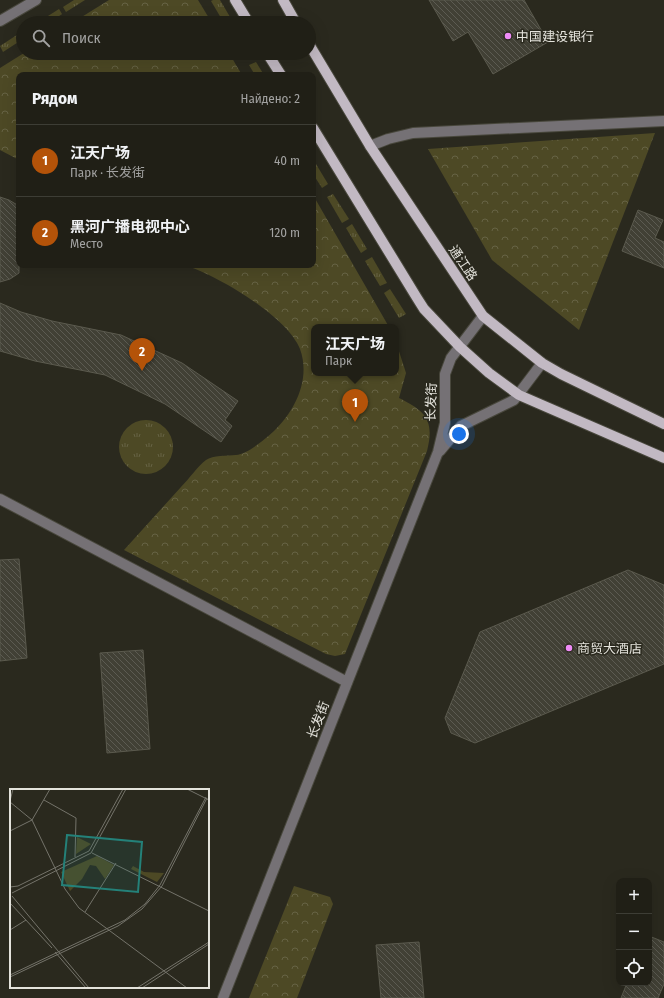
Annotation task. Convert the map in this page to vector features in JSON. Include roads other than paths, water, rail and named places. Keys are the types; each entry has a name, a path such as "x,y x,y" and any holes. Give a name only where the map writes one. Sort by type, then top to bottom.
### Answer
{"main road":[{"path":"235,0 245,16"},
{"path":"283,0 292,16"},
{"name":"通江路","path":"316,56 370,146 483,316 542,363 577,383 664,424"},
{"path":"271,60 279,72"},
{"path":"316,133 424,310 460,347 489,373 519,395 664,458"}],"street":[{"path":"0,21 36,0"},
{"path":"370,146 388,139 413,133 664,121"},
{"name":"长发街","path":"223,998 438,452 445,423 445,374 451,358 483,316"},
{"name":"长发街","path":"438,452 461,426 514,400 542,363"},
{"path":"0,499 347,682"}],"place":[{"name":"中国建设银行","path":"508,36"},
{"name":"黑河广播电视中心","path":"142,371"},
{"name":"江天广场","path":"355,422"},
{"name":"商贸大酒店","path":"569,648"}]}
